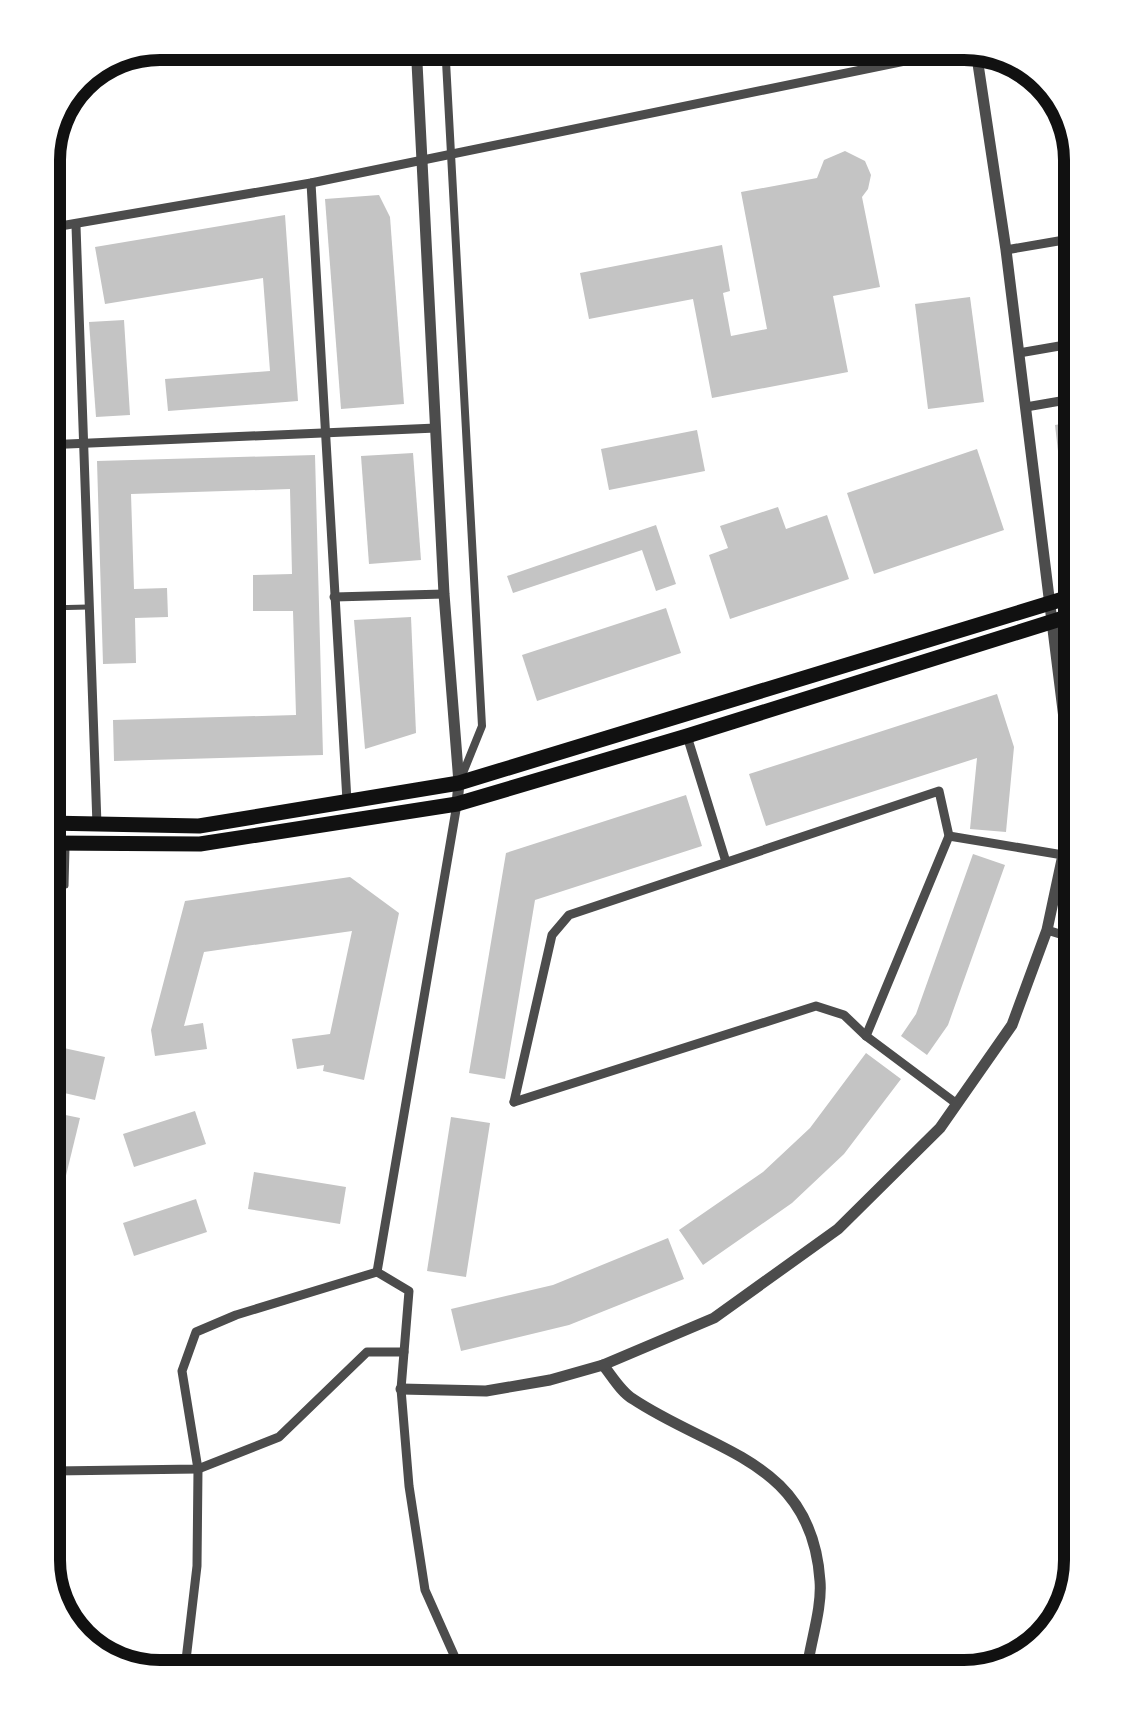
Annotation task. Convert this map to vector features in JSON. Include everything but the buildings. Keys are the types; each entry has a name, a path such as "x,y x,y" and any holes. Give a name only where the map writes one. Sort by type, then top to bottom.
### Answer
{"main road":[{"path":"60,824 200,826 459,782 1064,599"},
{"path":"60,844 200,844 457,804 1064,618"}],"street":[{"path":"377,1272 459,782 444,594 417,60"},
{"path":"446,60 482,726 459,782"},
{"path":"60,228 311,182 903,60"},
{"path":"979,61 1064,718"},
{"path":"311,182 348,802"},
{"path":"76,226 97,825"},
{"path":"1006,250 1064,240"},
{"path":"1019,353 1064,345"},
{"path":"1026,407 1064,400"},
{"path":"60,445 436,428"},
{"path":"334,597 444,594"},
{"path":"687,736 726,862"},
{"path":"866,1036 949,836 940,791 578,912 556,927 514,1102 816,1006 844,1016 866,1036 957,1104"},
{"path":"949,836 1063,856"},
{"path":"401,1389 486,1391 550,1380 603,1365 714,1318 838,1229 940,1128 1012,1025 1048,930 1064,848"},
{"path":"1048,930 1064,935"},
{"path":"186,1660 197,1566 198,1469 182,1370 196,1332 236,1315 377,1272 409,1291 401,1389 408,1486 425,1590 456,1660"},
{"path":"60,1471 198,1469 279,1436 367,1352 404,1352"},
{"path":"603,1365 630,1398 747,1458 793,1498 814,1543 820,1584 809,1660"}],"lane":[{"path":"60,608 88,607"},
{"path":"66,886 67,844"}]}
